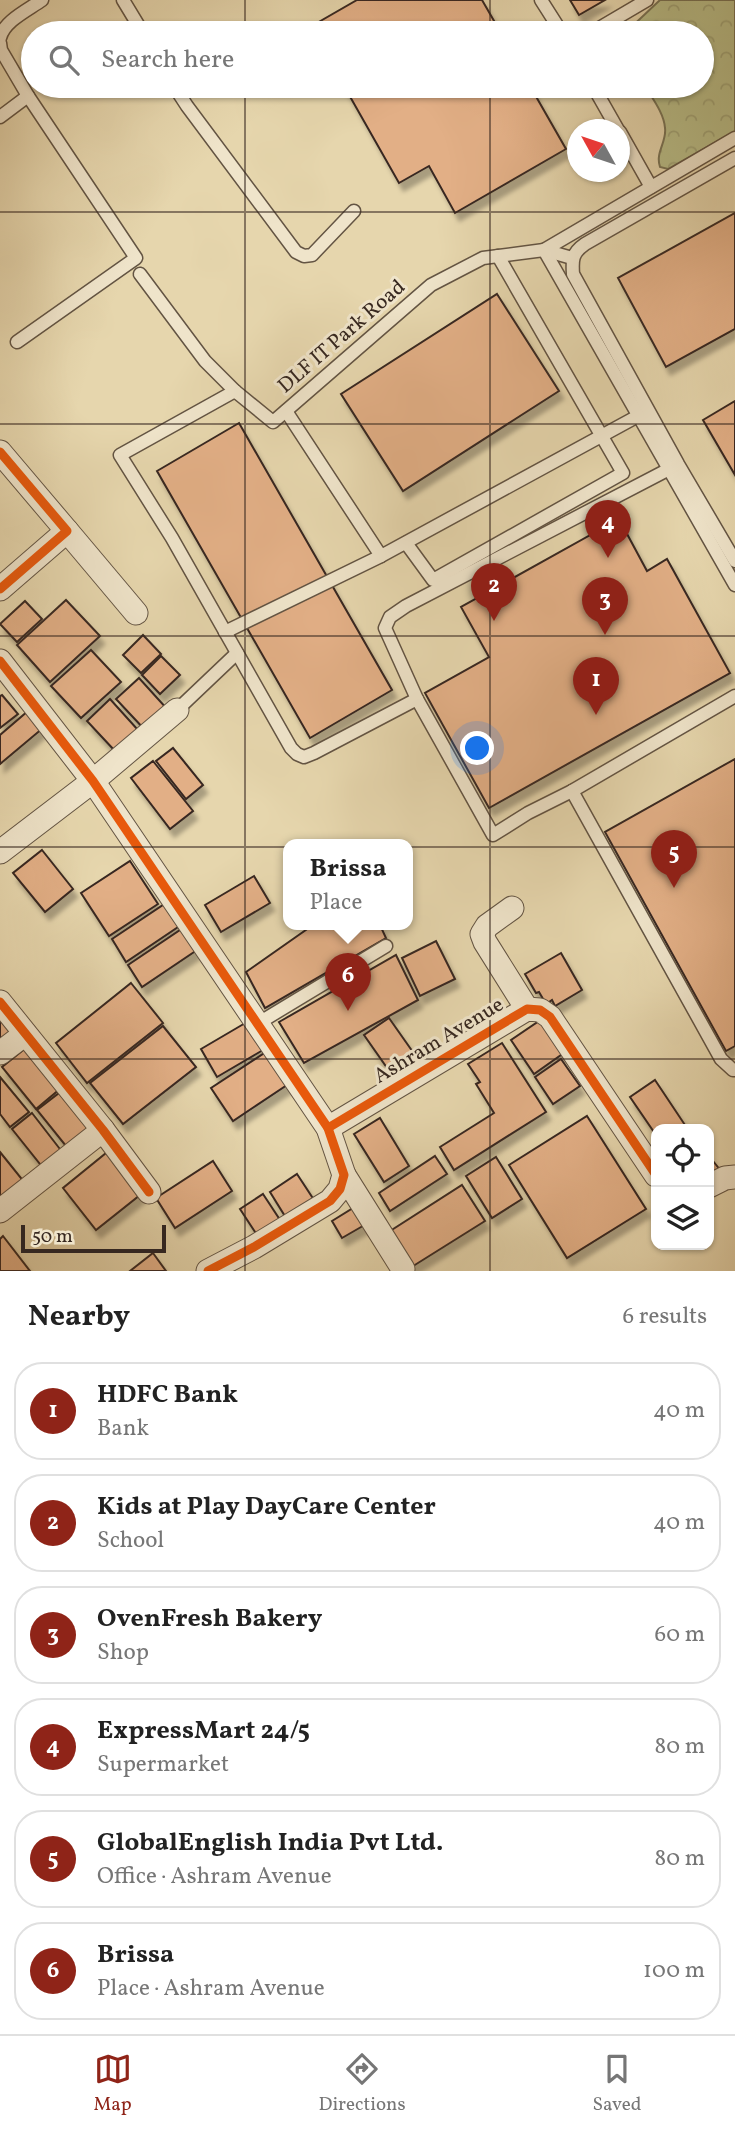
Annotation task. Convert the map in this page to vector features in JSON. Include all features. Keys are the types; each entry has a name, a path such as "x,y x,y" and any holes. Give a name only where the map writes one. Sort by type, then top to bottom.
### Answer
{"street":[{"path":"0,452 136,613"},
{"path":"0,589 67,531"},
{"path":"0,662 93,780 328,1128 344,1175 403,1269"},
{"path":"0,852 177,710"},
{"name":"Ashram Avenue","path":"512,908 486,926 482,934 527,1009"},
{"path":"0,1002 149,1192"},
{"name":"Ashram Avenue","path":"328,1128 527,1009 540,1010 550,1017 651,1168"},
{"path":"0,1053 25,1034"},
{"path":"0,1212 103,1130"},
{"path":"208,1271 330,1201 340,1189 344,1175"},
{"path":"714,1184 735,1177"}],"lane":[{"path":"21,84 1,50 2,31 42,0"},
{"path":"123,0 136,21"},
{"path":"541,0 554,21"},
{"path":"611,21 646,0"},
{"path":"0,117 25,98"},
{"path":"18,342 136,258 29,98"},
{"path":"182,98 296,252 304,257 312,255 354,211"},
{"path":"600,98 612,119"},
{"name":"DLF IT Park Road","path":"140,274 205,361 235,391 273,422 431,285 482,258 544,250 735,138"},
{"path":"716,149 730,161 584,244 572,258 573,274 735,586"},
{"path":"630,150 651,187"},
{"path":"544,250 638,415 735,561"},
{"name":"DLF IT Park Road","path":"544,250 572,258"},
{"path":"406,542 433,580 623,473 498,256"},
{"path":"235,391 120,455 172,538 290,748 304,757 417,699"},
{"name":"DLF IT Park Road","path":"286,411 381,556"},
{"path":"225,632 381,556 638,415"},
{"path":"674,467 406,606 390,617 385,628 417,699 493,835 735,696"},
{"path":"177,710 237,653"},
{"path":"572,791 721,1059 735,1070"},
{"path":"257,1024 386,947"}],"green space":[{"path":"660,0 735,0 735,131 668,169 660,167 664,122 652,98 714,98 714,21 638,21"}],"building":[{"path":"357,0 482,0 494,21 320,21"},
{"path":"570,0 605,0 579,15"},
{"path":"351,98 537,98 566,149 455,213 429,166 399,183"},
{"path":"735,213 735,329 666,367 618,278"},
{"path":"497,294 559,391 403,491 341,394"},
{"path":"735,401 735,475 703,420"},
{"path":"239,423 392,690 310,738 157,471"},
{"path":"619,519 647,571 667,559 730,673 489,808 425,693 489,657 461,607"},
{"path":"66,600 100,636 50,682 17,645"},
{"path":"25,601 42,619 17,642 0,624"},
{"path":"143,635 161,654 141,673 123,655"},
{"path":"91,650 121,682 81,718 51,686"},
{"path":"161,656 180,675 160,694 142,675"},
{"path":"139,678 168,710 146,731 116,699"},
{"path":"2,695 18,714 0,728 0,696"},
{"path":"110,699 138,730 115,751 87,721"},
{"path":"28,711 43,728 0,764 0,735"},
{"path":"173,748 203,785 186,799 156,761"},
{"path":"735,759 735,1046 726,1051 605,832"},
{"path":"153,761 193,811 170,829 131,778"},
{"path":"42,850 73,889 45,912 13,873"},
{"path":"130,861 158,904 109,936 81,893"},
{"path":"254,876 270,903 221,932 205,905"},
{"path":"169,901 184,923 126,962 112,939"},
{"path":"186,926 200,948 142,987 128,965"},
{"path":"306,930 382,930 386,938 265,1008 246,972"},
{"path":"436,941 455,979 420,996 402,958"},
{"path":"561,953 582,990 555,1006 552,1000 546,1004 525,974"},
{"path":"396,955 418,1000 304,1063 279,1022"},
{"path":"131,983 163,1023 87,1083 56,1043"},
{"path":"0,1008 16,1027 0,1040"},
{"path":"545,1017 568,1050 534,1074 511,1040"},
{"path":"389,1018 422,1065 397,1082 364,1035"},
{"path":"247,1022 263,1050 217,1077 201,1049"},
{"path":"163,1026 196,1067 123,1124 90,1083"},
{"path":"502,1043 546,1112 454,1170 440,1147 494,1113 476,1084 480,1082 468,1064"},
{"path":"27,1047 61,1088 36,1109 2,1067"},
{"path":"269,1050 290,1083 233,1121 211,1088"},
{"path":"561,1059 580,1086 553,1104 535,1077"},
{"path":"0,1077 29,1112 10,1127 0,1114"},
{"path":"655,1080 684,1124 651,1124 651,1128 630,1097"},
{"path":"63,1090 95,1130 70,1151 37,1110"},
{"path":"32,1113 63,1153 44,1169 12,1129"},
{"path":"587,1116 646,1209 567,1258 509,1165"},
{"path":"380,1118 409,1166 384,1182 354,1134"},
{"path":"111,1149 145,1191 96,1230 63,1188"},
{"path":"0,1152 25,1183 0,1203"},
{"path":"435,1156 447,1174 390,1211 379,1193"},
{"path":"496,1157 522,1199 492,1218 466,1176"},
{"path":"213,1161 232,1191 175,1228 156,1198"},
{"path":"714,1162 721,1171 714,1177"},
{"path":"297,1174 316,1203 288,1221 270,1192"},
{"path":"462,1185 485,1221 410,1268 387,1233"},
{"path":"263,1194 284,1226 261,1241 240,1209"},
{"path":"358,1205 368,1223 342,1238 332,1221"},
{"path":"3,1236 30,1271 0,1271 0,1239"},
{"path":"153,1253 166,1271 130,1271"}],"cycle path":[{"path":"0,452 67,531 0,589"},
{"path":"0,661 93,781 328,1128 344,1175 340,1189 330,1201 208,1271"},
{"path":"0,1002 149,1192"},
{"path":"328,1128 527,1009 540,1010 550,1017 651,1168"}],"place":[{"name":"ExpressMart 24/5","path":"608,558"},
{"name":"Kids at Play DayCare Center","path":"494,621"},
{"name":"OvenFresh Bakery","path":"605,635"},
{"name":"HDFC Bank","path":"596,715"},
{"name":"GlobalEnglish India Pvt Ltd.","path":"674,888"},
{"name":"Brissa","path":"348,1011"}]}
